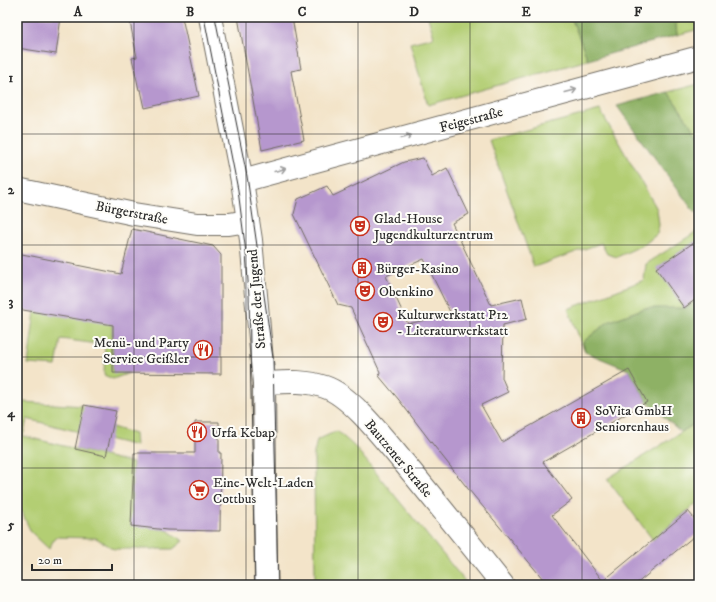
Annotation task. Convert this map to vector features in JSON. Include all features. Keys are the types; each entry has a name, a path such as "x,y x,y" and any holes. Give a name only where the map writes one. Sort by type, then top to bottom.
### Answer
{"street":[{"name":"Straße der Jugend","path":"210,17 242,181 248,221 264,383 266,585"},
{"name":"Feigestraße","path":"242,181 699,57"},
{"name":"Bürgerstraße","path":"17,189 134,214 197,224 229,224 248,221"},
{"name":"Bautzener Straße","path":"264,383 293,381 306,383 325,387 343,397 370,422 503,585"}],"green space":[{"path":"428,17 571,17 588,60 428,105 410,43 434,37"},
{"path":"571,17 675,17 677,35 588,60"},
{"path":"675,17 699,17 699,29 677,35"},
{"path":"699,84 699,137 668,92"},
{"path":"668,92 699,137 699,210 695,213 617,106"},
{"path":"600,110 657,209 659,225 657,234 645,244 617,257 607,254 601,243 534,267 489,140"},
{"path":"699,230 699,239 657,268 684,308 699,297 699,302 684,313 645,308 608,322 583,342 585,352 568,309 644,280 646,264"},
{"path":"17,278 112,325 113,372 129,373 113,379 104,375 105,345 61,339 56,366 28,364 37,296"},
{"path":"699,303 699,421 681,432 647,402 629,370 585,352 583,342 608,322 645,308 684,308"},
{"path":"23,402 84,406 112,427 135,434 136,446 27,419 23,436 133,463 132,525 167,530 183,541 173,549 114,549 96,538 55,537 49,549 31,532 17,502 17,443"},
{"path":"699,421 699,501 653,540 607,479"},
{"path":"337,431 355,447 468,585 315,585 314,453 317,440"}],"building":[{"path":"17,17 61,17 56,54 17,48"},
{"path":"129,17 182,17 199,96 145,108 141,90 139,90 132,58 137,57"},
{"path":"238,17 292,17 301,69 291,71 304,140 262,150"},
{"path":"423,158 432,176 447,168 469,214 452,223 491,305 522,298 527,319 503,325 502,378 508,392 481,405 502,442 629,370 647,402 543,462 572,500 552,515 603,581 688,511 699,524 699,532 635,585 548,585 469,490 379,376 380,372 351,308 338,305 294,214 298,199 327,186 333,196 404,162","holes":["424,259 451,314 408,324 386,276"]},
{"path":"132,229 213,246 221,255 221,374 113,373 113,325 17,309 17,253 121,274"},
{"path":"699,239 699,297 684,308 656,268"},
{"path":"84,405 116,411 106,456 75,449"},
{"path":"195,422 219,422 219,453 221,453 220,531 167,530 131,526 134,453 195,453"}],"tram line":[{"path":"204,17 238,190 246,253 249,296 255,585"},
{"path":"215,17 247,176 273,358 278,585"}],"place":[{"name":"Glad-House Jugendkulturzentrum","path":"360,226"},
{"name":"Bürger-Kasino","path":"362,268"},
{"name":"Obenkino","path":"365,291"},
{"name":"Kulturwerkstatt P12 - Literaturwerkstatt","path":"383,322"},
{"name":"Menü- und Party Service Geißler","path":"203,350"},
{"name":"SoVita GmbH Seniorenhaus","path":"581,418"},
{"name":"Urfa Kebap","path":"197,432"},
{"name":"Eine-Welt-Laden Cottbus","path":"199,490"}]}
